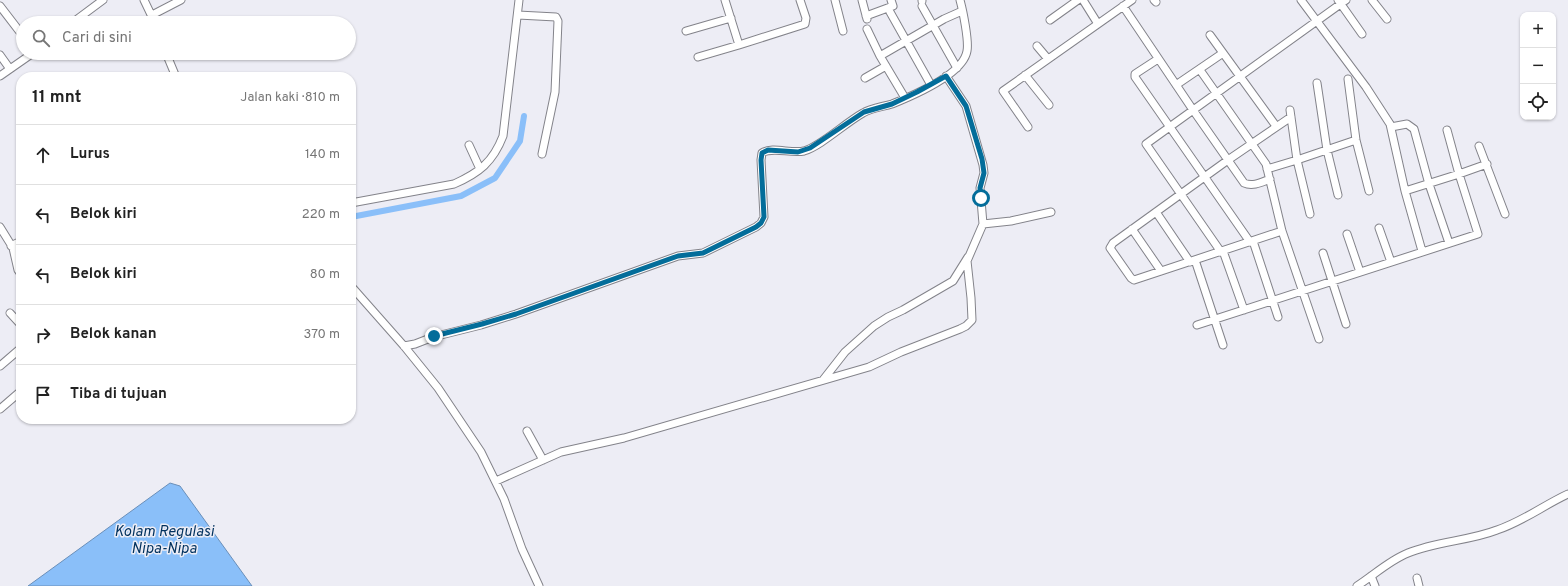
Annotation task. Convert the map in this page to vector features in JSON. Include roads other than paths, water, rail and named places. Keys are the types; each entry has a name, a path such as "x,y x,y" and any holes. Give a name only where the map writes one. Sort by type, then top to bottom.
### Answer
{"street":[{"path":"81,16 103,0"},
{"path":"144,0 152,15 181,0"},
{"path":"356,202 454,184 468,178 488,162 497,150 503,136 519,0"},
{"path":"726,0 739,45"},
{"path":"698,57 805,24 806,18 800,0"},
{"path":"835,0 843,30"},
{"path":"862,0 866,17 893,6 892,0"},
{"path":"404,346 415,344 434,336 516,314 672,258 703,253 756,227 763,221 764,208 761,156 765,151 804,151 864,112 905,98 931,85 957,68 964,60 968,51 960,0"},
{"path":"1050,20 1078,0"},
{"path":"1083,0 1098,24"},
{"path":"1028,127 1003,91 1132,0"},
{"path":"1301,0 1366,87 1390,124 1405,191 1422,251"},
{"path":"1372,0 1387,19"},
{"path":"1244,310 1222,251 1146,144 1316,22 1342,1 1362,34"},
{"path":"922,2 933,26 957,68"},
{"path":"0,6 16,27"},
{"path":"1123,6 1192,110 1244,183 1249,185 1256,184 1270,179"},
{"path":"880,56 962,11"},
{"path":"890,12 931,85"},
{"path":"518,15 556,17 558,21 555,92 542,154"},
{"path":"686,31 731,18"},
{"path":"867,29 880,56 905,98"},
{"path":"1210,35 1276,126"},
{"path":"1037,46 1048,59"},
{"path":"1176,85 1223,53"},
{"path":"0,55 10,69"},
{"path":"1158,59 1134,76 1168,127 1252,242 1278,317"},
{"path":"0,76 23,60"},
{"path":"169,60 174,72"},
{"path":"865,78 886,66"},
{"path":"1200,70 1266,164 1282,231 1319,339"},
{"path":"1025,75 1049,105"},
{"path":"823,380 846,352 874,326 953,281 969,256 983,224 980,188 984,173 982,159 966,106 946,76"},
{"path":"1348,79 1356,140 1369,191"},
{"path":"1317,83 1327,150 1338,195"},
{"path":"1282,231 1134,280 1110,248 1113,243 1276,126 1290,114 1297,160 1310,214"},
{"path":"1391,127 1403,124 1413,127 1429,184 1449,243"},
{"path":"1197,324 1273,301 1422,251 1478,234 1447,130"},
{"path":"1267,169 1356,140"},
{"path":"469,145 480,169"},
{"path":"1479,146 1505,214"},
{"path":"1405,191 1487,164"},
{"path":"983,224 1011,221 1051,212"},
{"path":"1156,212 1192,261 1215,319 1223,345"},
{"path":"0,227 11,246 16,263"},
{"path":"1379,228 1391,262"},
{"path":"1132,229 1161,271"},
{"path":"1347,234 1360,272"},
{"path":"11,246 16,244"},
{"path":"1323,253 1346,324"},
{"path":"496,481 561,452 624,438 869,368 901,352 966,326 972,320 968,268 969,256"},
{"path":"356,292 404,346 438,388 481,452 504,499 522,549 539,586"},
{"path":"10,313 16,320"},
{"path":"0,366 16,352"},
{"path":"1,407 16,395"},
{"path":"527,431 543,460"},
{"path":"1357,586 1396,558 1409,552 1499,530 1550,502 1568,494"},
{"path":"1371,576 1375,586"},
{"path":"1417,578 1419,586"}],"water":[{"name":"Kolam Regulasi Nipa-Nipa","path":"170,483 180,486 252,586 28,586"}],"waterway":[{"path":"356,216 461,196 495,178 520,141 524,116"}]}
